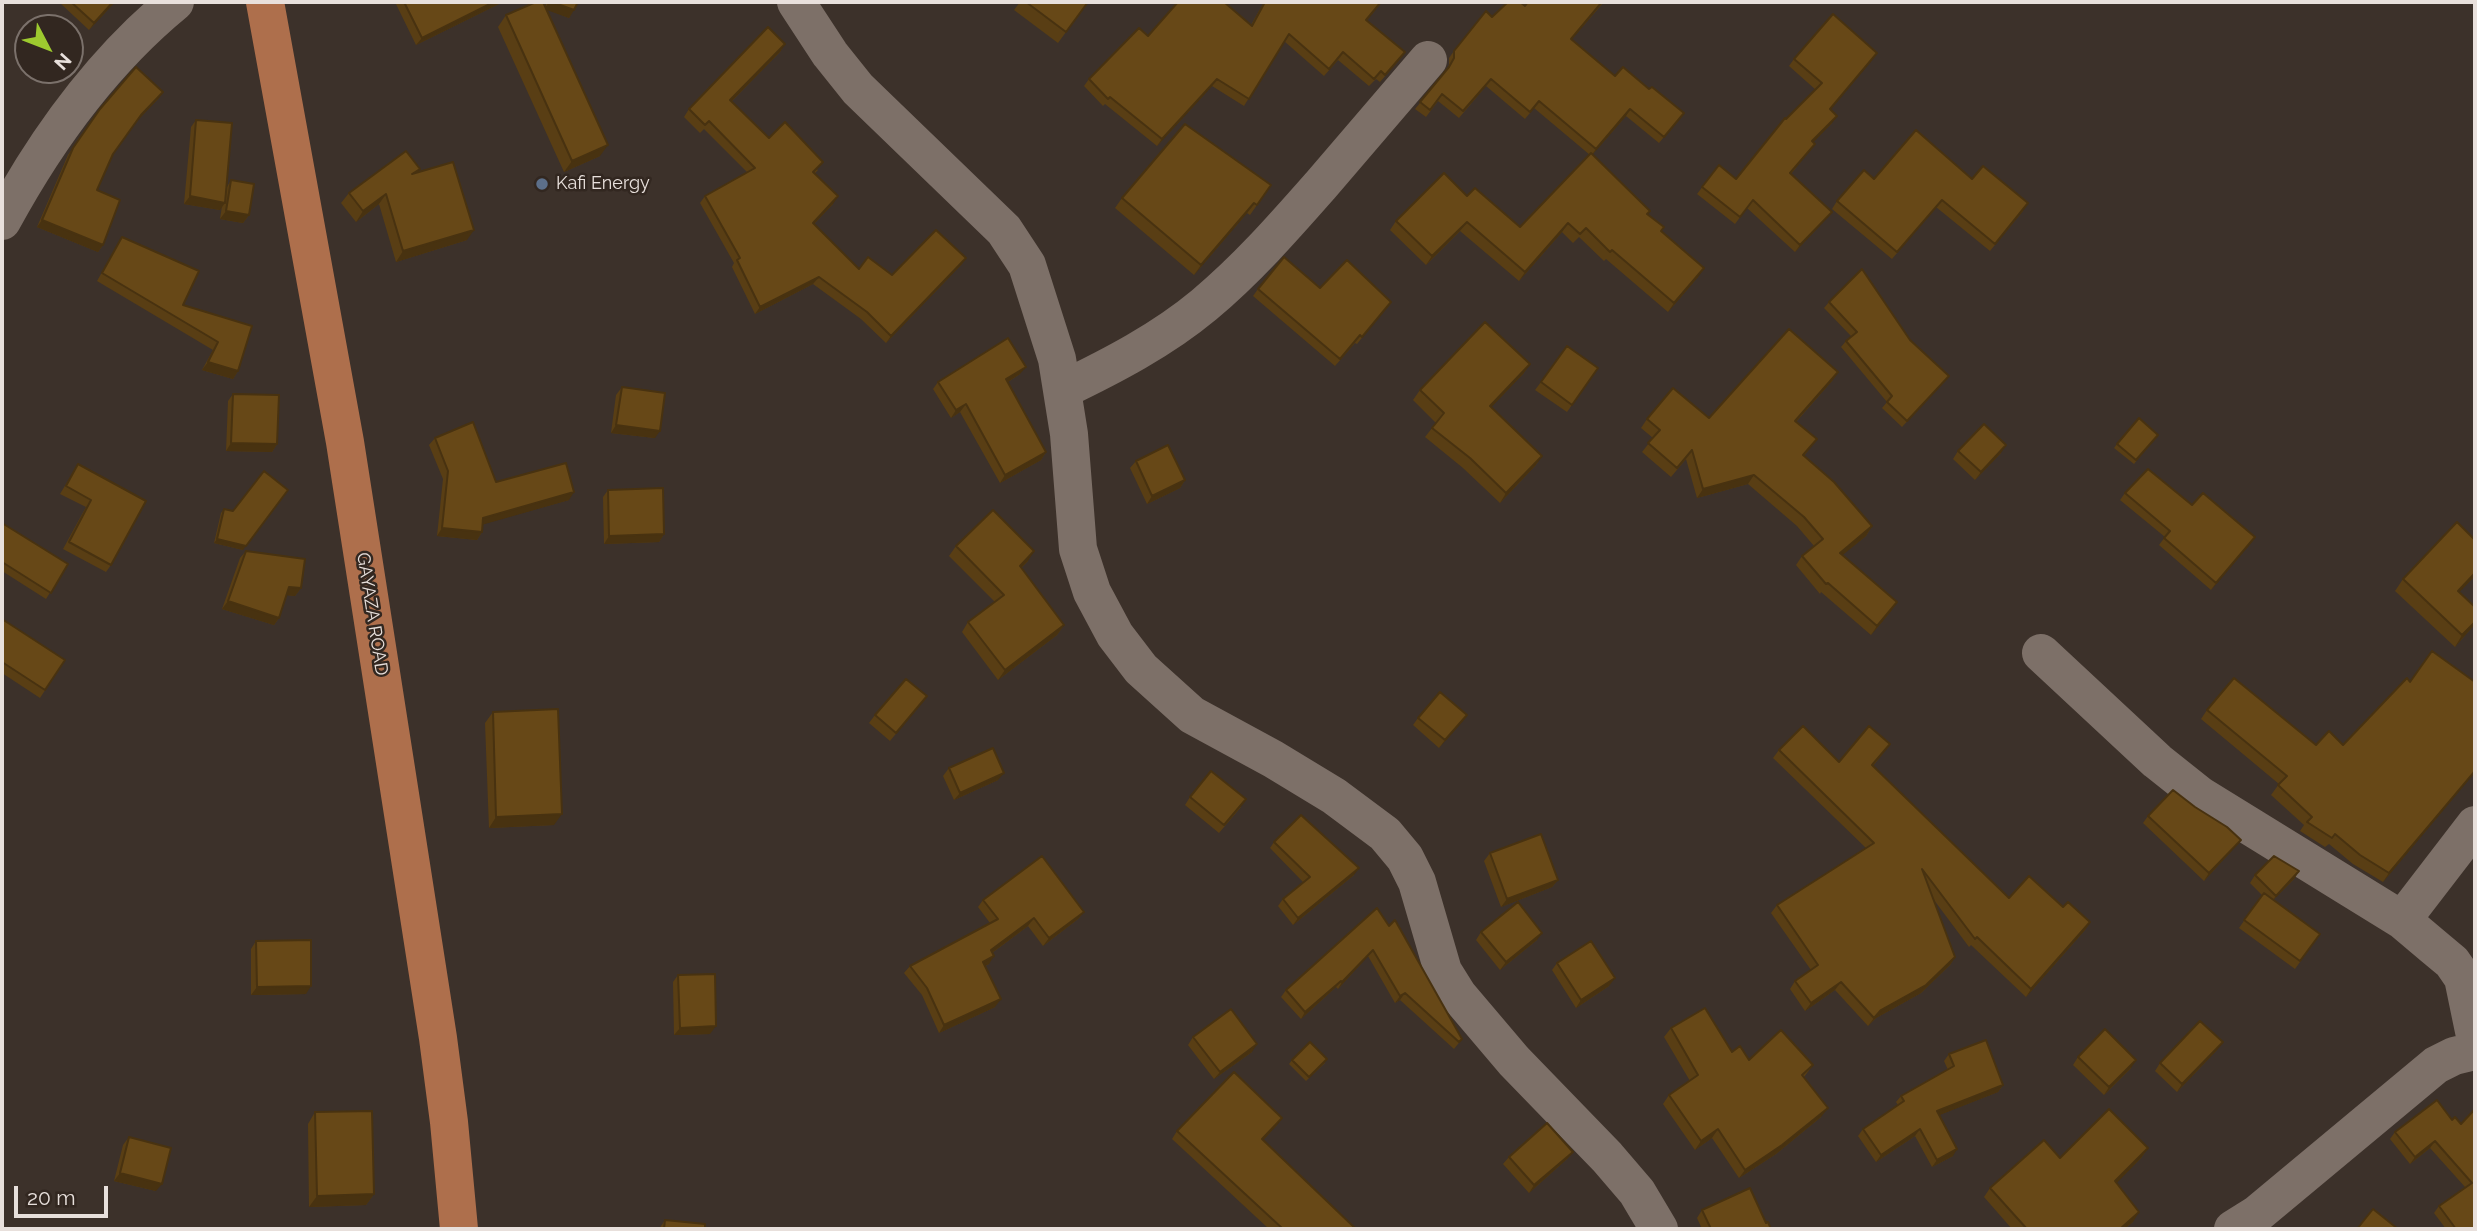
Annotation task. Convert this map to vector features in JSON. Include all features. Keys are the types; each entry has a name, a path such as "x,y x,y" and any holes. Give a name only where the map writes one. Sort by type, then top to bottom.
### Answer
{"main road":[{"name":"GAYAZA ROAD","path":"265,2 345,442 438,1038 459,1229"}],"street":[{"path":"2,221 21,185 65,117 122,51 175,2"},
{"path":"796,2 830,54 858,89 1004,230 1027,265 1057,359 1069,434 1078,549 1092,592 1115,635 1142,669 1192,715 1334,796 1385,834 1405,858 1417,882 1443,971 1458,995 1514,1061 1615,1166 1637,1192 1659,1229"},
{"path":"1062,390 1116,365 1202,307 1240,274 1274,239 1428,60"},
{"path":"2041,653 2157,761 2201,796 2402,920 2452,962 2463,978 2475,1036"},
{"path":"2402,920 2475,825"},
{"path":"2233,1229 2257,1214 2435,1065 2454,1056 2475,1051"}],"building":[{"path":"71,2 113,2 94,23"},
{"path":"404,2 494,2 422,38"},
{"path":"536,2 543,2 608,145 572,161 506,15"},
{"path":"552,2 578,2 574,10"},
{"path":"1026,2 1088,2 1066,32"},
{"path":"1178,2 1224,2 1252,26 1265,2 1381,2 1366,20 1405,52 1385,75 1381,71 1374,79 1343,52 1329,69 1289,34 1249,99 1217,79 1162,139 1110,97 1108,99 1089,79 1139,28 1148,36"},
{"path":"1508,2 1520,2 1525,6 1528,2 1602,2 1571,39 1615,76 1623,67 1684,113 1664,137 1630,109 1596,149 1539,101 1530,112 1491,79 1463,111 1442,94 1430,110 1420,102 1449,67 1454,51 1486,11 1492,17"},
{"path":"1833,14 1877,53 1830,109 1837,116 1812,141 1815,144 1790,173 1832,212 1800,245 1753,200 1740,217 1702,187 1719,165 1736,179 1785,118 1822,83 1794,59"},
{"path":"768,27 785,44 730,100 769,138 785,122 823,162 813,172 838,196 813,223 859,269 868,257 892,275 936,230 966,258 891,336 867,312 819,277 760,307 737,260 740,258 705,196 755,168 709,121 705,125 689,109"},
{"path":"136,67 163,92 141,115 113,154 97,190 120,200 103,245 42,220 73,148 100,109"},
{"path":"196,120 232,123 225,203 190,196"},
{"path":"1185,124 1271,185 1257,205 1254,203 1201,265 1122,198"},
{"path":"1916,130 1972,179 1983,166 2028,203 1995,244 1942,200 1897,252 1837,201 1864,170 1874,179"},
{"path":"406,151 420,169 412,174 453,162 474,230 403,251 386,194 363,211 349,193"},
{"path":"1591,153 1650,211 1647,214 1664,227 1661,231 1704,268 1674,303 1612,250 1610,252 1586,228 1580,234 1568,223 1525,272 1467,222 1432,256 1396,221 1444,173 1467,196 1475,188 1520,227"},
{"path":"231,180 254,184 249,215 226,211"},
{"path":"122,237 199,271 183,305 252,326 238,371 208,362 218,342 102,273"},
{"path":"1284,257 1320,288 1347,260 1391,302 1340,359 1258,289"},
{"path":"1862,269 1910,340 1949,376 1907,421 1887,402 1892,396 1846,341 1857,332 1829,302"},
{"path":"1485,322 1530,364 1490,406 1542,456 1506,493 1470,458 1432,428 1444,413 1420,390"},
{"path":"1789,329 1838,372 1795,421 1817,439 1803,455 1834,482 1872,526 1840,553 1897,602 1877,626 1826,584 1802,556 1823,539 1804,517 1754,475 1703,489 1692,450 1677,468 1648,443 1660,430 1647,419 1673,388 1709,418"},
{"path":"1008,338 1026,367 1006,379 1046,452 1005,475 966,404 956,410 938,382"},
{"path":"1567,346 1598,368 1572,405 1541,382"},
{"path":"622,387 665,393 660,431 616,425"},
{"path":"233,394 279,395 277,444 231,443"},
{"path":"2139,418 2158,435 2136,460 2117,444"},
{"path":"473,422 496,482 566,463 574,492 483,518 482,532 442,528 448,471 435,438"},
{"path":"1984,424 2006,445 1981,472 1958,451"},
{"path":"1168,445 1185,480 1152,496 1136,461"},
{"path":"78,464 146,501 111,565 69,542 91,500 66,486"},
{"path":"2148,469 2192,505 2203,493 2255,537 2216,583 2164,538 2170,531 2125,493"},
{"path":"264,471 288,490 246,546 217,539 224,509 233,511"},
{"path":"663,488 664,534 609,536 608,490"},
{"path":"993,510 1034,551 1020,566 1064,625 1005,670 968,622 1004,595 956,546"},
{"path":"2457,522 2475,540 2475,573 2458,591 2475,607 2475,622 2462,635 2403,579"},
{"path":"2,523 68,564 51,593 2,562"},
{"path":"246,551 305,559 301,588 289,587 279,618 228,601"},
{"path":"2,619 65,660 45,690 2,662"},
{"path":"2432,651 2475,682 2475,771 2389,873 2360,855 2335,834 2332,838 2307,822 2312,817 2278,785 2287,776 2207,710 2234,678 2316,745 2329,731 2343,745 2407,678 2410,682"},
{"path":"906,679 927,696 896,733 875,715"},
{"path":"1440,692 1467,715 1445,740 1418,718"},
{"path":"558,709 562,814 496,817 493,712"},
{"path":"1803,726 1839,762 1869,726 1890,744 1872,765 2009,898 2029,876 2063,907 2068,902 2090,922 2031,989 1977,937 1975,939 1922,869 1955,957 1926,985 1881,1010 1874,1018 1841,982 1811,1003 1795,981 1818,965 1777,905 1874,843 1779,750"},
{"path":"993,748 1004,773 960,793 949,768"},
{"path":"1211,771 1246,799 1224,825 1190,797"},
{"path":"2173,790 2227,827 2241,840 2209,873 2148,816"},
{"path":"1301,815 1359,868 1298,918 1283,899 1310,877 1274,842"},
{"path":"1541,834 1558,880 1507,899 1490,853"},
{"path":"1042,856 1084,912 1049,938 1034,918 991,950 994,956 983,962 1001,999 944,1025 927,988 910,966 998,919 983,900"},
{"path":"2274,856 2299,871 2276,896 2255,875"},
{"path":"2264,893 2320,934 2300,961 2244,920"},
{"path":"1518,902 1542,933 1506,962 1481,932"},
{"path":"1377,908 1389,926 1395,920 1462,1039 1459,1042 1405,993 1400,996 1373,950 1342,982 1305,1012 1286,990"},
{"path":"311,940 311,986 257,987 256,941"},
{"path":"1591,941 1615,978 1581,1000 1557,963"},
{"path":"715,974 716,1026 680,1028 678,975"},
{"path":"1705,1008 1732,1052 1740,1046 1749,1060 1781,1030 1813,1065 1802,1075 1828,1108 1782,1145 1745,1170 1718,1129 1701,1141 1669,1095 1698,1075 1671,1028"},
{"path":"1231,1009 1257,1044 1220,1072 1193,1037"},
{"path":"2200,1021 2223,1042 2182,1084 2160,1063"},
{"path":"2105,1029 2136,1060 2109,1087 2078,1057"},
{"path":"1986,1040 2003,1085 1937,1111 1957,1149 1937,1160 1920,1129 1881,1155 1863,1129 1904,1101 1901,1096 1954,1066 1949,1054"},
{"path":"1310,1042 1327,1059 1309,1077 1292,1060"},
{"path":"1234,1072 1282,1118 1262,1139 1356,1229 1283,1229 1177,1131"},
{"path":"2437,1100 2452,1120 2455,1117 2461,1124 2475,1109 2475,1229 2456,1229 2439,1206 2472,1183 2435,1141 2415,1157 2395,1132"},
{"path":"2109,1109 2148,1148 2115,1181 2139,1212 2120,1229 2027,1229 1990,1188 2044,1140 2060,1158"},
{"path":"372,1111 374,1194 317,1196 315,1112"},
{"path":"1547,1123 1573,1152 1534,1185 1509,1157"},
{"path":"129,1137 171,1148 162,1184 120,1173"},
{"path":"1750,1188 1771,1229 1711,1229 1702,1210"},
{"path":"2373,1209 2398,1229 2357,1229"},
{"path":"665,1220 705,1224 705,1229 664,1229"}],"place":[{"name":"Kafi Energy","path":"542,184"}]}
